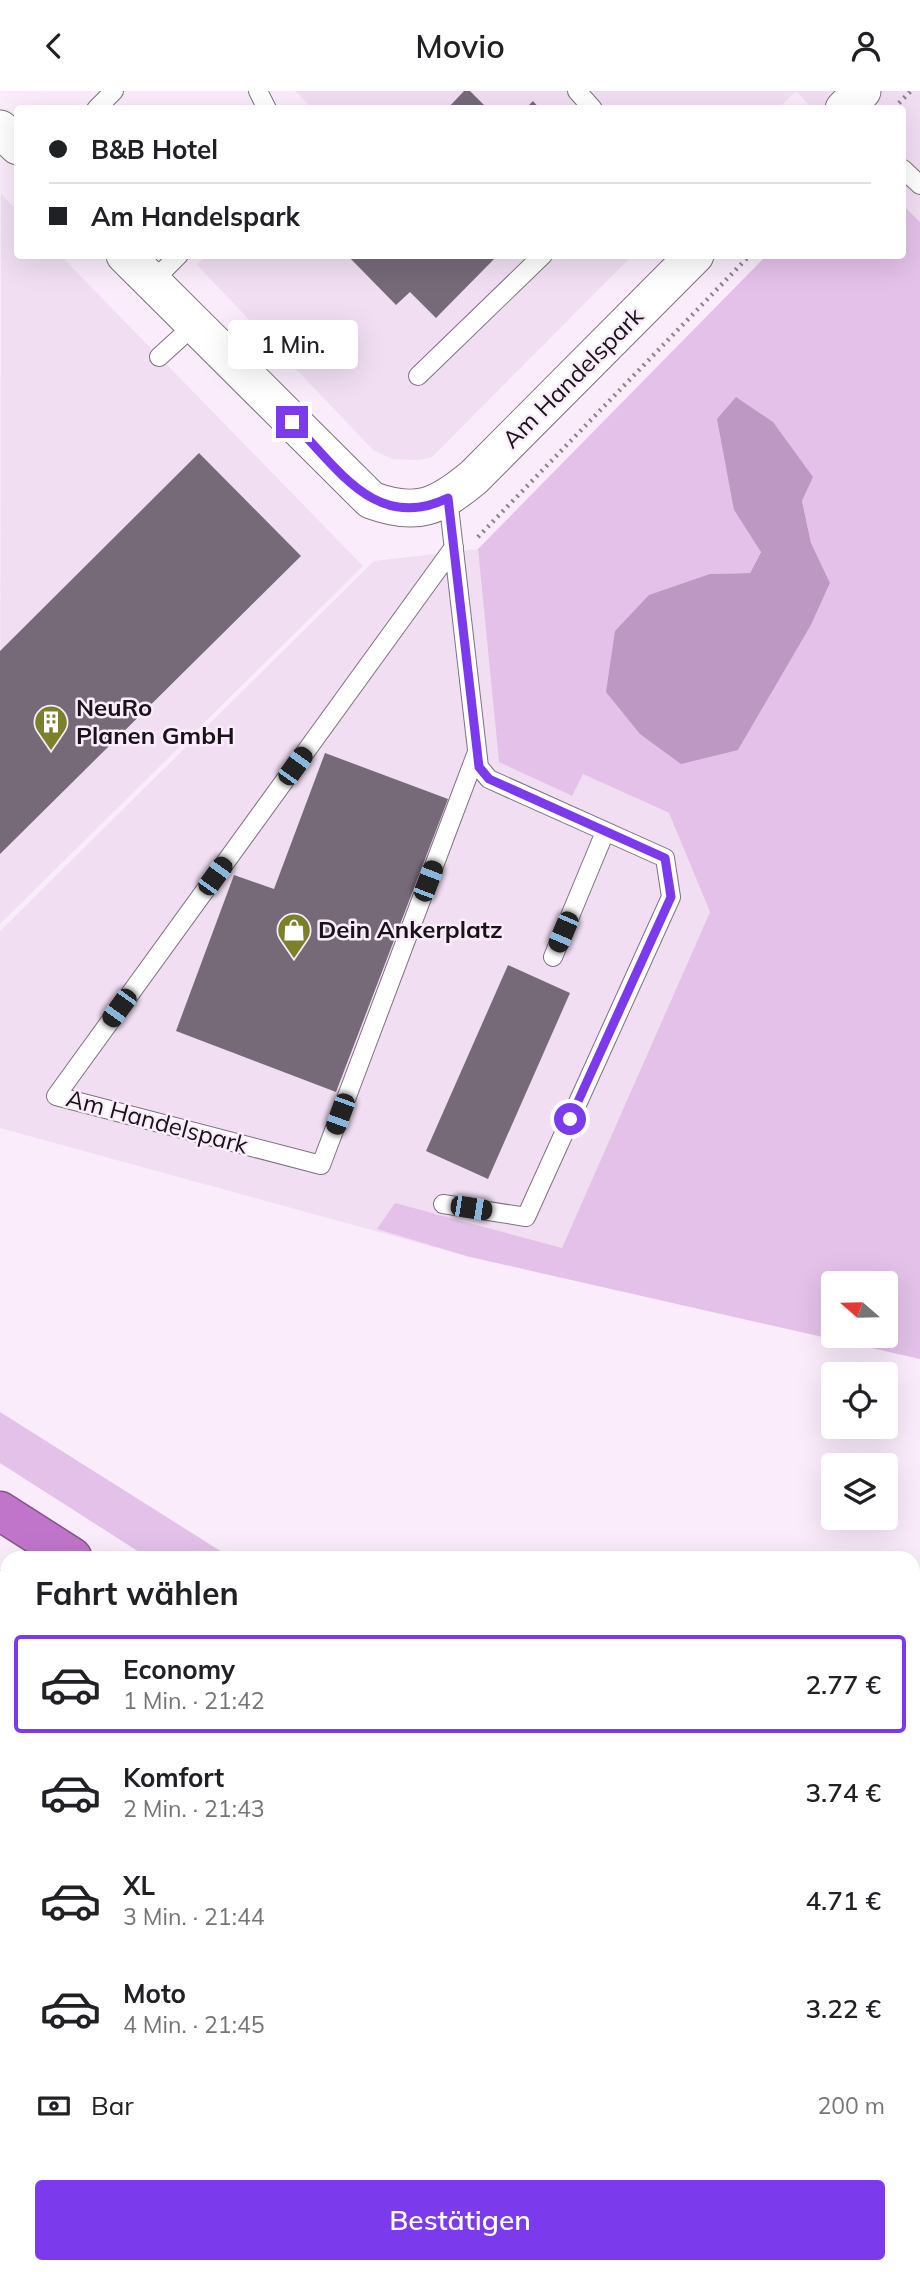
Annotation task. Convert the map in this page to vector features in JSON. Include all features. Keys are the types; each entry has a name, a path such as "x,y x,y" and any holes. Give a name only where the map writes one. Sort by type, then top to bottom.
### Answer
{"highway":[{"path":"0,1511 63,1551"}],"street":[{"path":"848,105 862,91"},
{"path":"0,129 14,142"},
{"name":"Am Handelspark","path":"128,259 371,500 392,507 416,508 433,505 448,498 474,477 691,259"}],"lane":[{"path":"100,105 114,91"},
{"path":"577,91 589,105"},
{"path":"906,172 920,185"},
{"path":"151,283 175,259"},
{"path":"418,376 539,259"},
{"path":"159,357 194,325"},
{"name":"Am Handelspark","path":"443,1204 526,1217 671,897 665,858 489,779 479,767 448,498"},
{"name":"Am Handelspark","path":"454,547 56,1097 321,1165 477,752"},
{"path":"553,957 605,832"}],"path":[{"path":"898,105 911,91"},
{"path":"473,544 746,259"}],"shaded area":[{"path":"295,91 796,91 782,105 309,105"},
{"path":"796,91 920,91 920,222 906,208 906,105 809,105"},
{"path":"1,193 14,208 14,259 64,259 363,566 0,924"},
{"path":"906,208 920,222 920,1359 871,1348 898,1348 898,1271 821,1271 821,1337 470,1257 377,1229 395,1203 562,1248 710,912 669,813 583,774 572,796 499,762 478,549 763,259 906,259","holes":["813,476 802,501 811,543 830,583 811,625 738,750 710,574 750,573 761,551 734,510"]},
{"path":"203,259 629,259 432,457 419,460 392,459 373,450 197,265"},
{"path":"736,397 773,422 813,477 802,501 811,543 830,583 811,625 738,750 681,764 640,734 606,692 615,631 649,595 710,574 750,573 761,552 734,510 717,419"},
{"path":"478,549 499,761 571,796 582,773 670,814 710,912 562,1249 470,1257 0,1128 0,931 374,561"},
{"path":"0,1412 220,1551 138,1551 0,1463"}],"building":[{"path":"464,91 470,91 484,105 451,105"},
{"path":"351,259 494,259 436,318 410,292 396,305"},
{"name":"NeuRo Planen GmbH","path":"199,453 301,556 0,854 0,651"},
{"name":"Dein Ankerplatz","path":"325,753 448,799 336,1092 176,1031 234,875 274,889"},
{"path":"508,965 570,993 488,1179 426,1151"}],"place":[{"name":"NeuRo Planen GmbH","path":"51,752"},
{"name":"Dein Ankerplatz","path":"294,960"}],"route":[{"path":"292,422 371,500 392,507 416,508 433,505 448,498 479,767 489,779 665,858 671,897 570,1119"}]}
